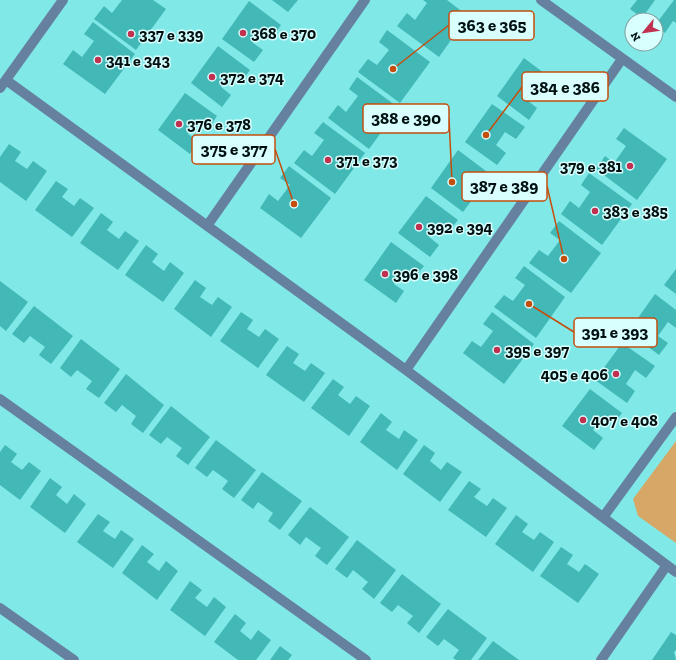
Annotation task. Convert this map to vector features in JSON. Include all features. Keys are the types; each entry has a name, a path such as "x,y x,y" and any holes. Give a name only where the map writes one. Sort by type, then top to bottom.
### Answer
{"street":[{"path":"63,0 3,84 207,226 406,370 604,516 676,572"},
{"path":"207,226 365,0"},
{"path":"541,0 676,97"},
{"path":"406,370 622,59"},
{"path":"0,398 366,660"},
{"path":"604,516 676,417"},
{"path":"601,660 667,565"},
{"path":"0,608 74,660"}],"shaded area":[{"path":"676,441 676,543 638,516 633,499"}],"building":[{"name":"337 e 339","path":"122,0 153,0 166,9 136,50 94,19 104,6 112,13"},
{"path":"272,0 298,0 288,12"},
{"path":"423,0 447,0 468,16 439,57 397,26 407,13 415,20 427,3"},
{"path":"637,0 655,0 646,12 634,12 630,9"},
{"path":"674,0 676,0 676,23 673,21 665,33 664,32 664,13"},
{"name":"368 e 370","path":"249,1 281,25 273,37 263,29 253,43 263,50 254,62 222,39"},
{"name":"341 e 343","path":"93,22 135,54 105,94 63,64 73,50 82,57 94,41 84,34"},
{"path":"387,30 430,62 400,103 358,72 368,59 377,65 389,50 379,42"},
{"name":"372 e 374","path":"218,46 250,70 242,81 231,74 221,87 231,95 222,107 191,83"},
{"path":"524,58 556,82 548,94 537,87 527,100 537,108 529,120 497,96"},
{"path":"357,77 399,108 369,149 328,118 338,105 346,112 358,96 349,89"},
{"name":"376 e 378","path":"185,93 217,116 209,128 198,120 188,134 198,141 190,154 158,130"},
{"path":"492,104 525,127 516,139 505,132 496,145 506,153 497,165 465,142"},
{"name":"371 e 373","path":"323,122 365,153 335,194 294,163 304,150 312,156 324,140 314,133"},
{"name":"379 e 381","path":"624,128 667,159 637,200 596,169 605,156 614,163 626,146 616,139"},
{"path":"9,144 21,152 15,161 27,169 33,161 47,171 26,201 0,182 0,157"},
{"path":"458,150 490,174 482,186 472,178 462,192 472,200 463,212 431,188"},
{"path":"289,166 331,198 301,238 260,208 269,194 278,201 290,185 280,178"},
{"name":"383 e 385","path":"589,173 632,204 602,245 561,214 570,201 579,208 590,192 581,185"},
{"path":"56,181 68,189 62,197 74,206 80,198 94,208 72,237 35,210"},
{"name":"392 e 394","path":"426,196 458,220 449,231 439,224 429,237 439,245 430,257 398,233"},
{"path":"101,213 113,222 107,230 119,239 125,231 139,241 118,270 80,243"},
{"path":"559,221 601,253 571,293 529,263 539,250 548,256 560,240 550,233"},
{"name":"396 e 398","path":"391,242 424,266 415,277 405,270 394,284 404,291 396,303 364,280"},
{"path":"146,245 158,254 152,262 164,271 170,262 184,273 163,302 125,275"},
{"path":"524,266 565,297 536,338 494,307 504,295 513,301 525,285 515,278"},
{"path":"676,269 676,294 664,285"},
{"path":"195,280 206,288 200,297 212,305 218,297 232,307 211,337 174,309"},
{"path":"0,281 28,302 6,331 0,326"},
{"path":"655,294 676,310 676,328 668,322 658,336 668,343 659,355 628,332"},
{"path":"34,306 73,336 51,364 39,355 45,347 30,336 24,343 12,334"},
{"path":"241,312 253,320 247,329 259,337 265,329 279,339 258,368 220,341"},
{"name":"395 e 397","path":"492,312 534,344 504,384 463,353 472,341 481,347 493,331 483,324"},
{"path":"81,339 120,369 99,398 86,389 92,381 77,370 71,377 60,368"},
{"name":"405 e 406","path":"622,343 655,366 646,378 635,370 626,384 635,391 627,403 595,380"},
{"path":"287,346 299,354 293,363 305,371 311,363 325,373 304,402 266,375"},
{"path":"126,374 164,405 143,433 131,424 136,416 122,405 116,412 104,403"},
{"path":"333,379 344,387 338,395 350,404 356,396 370,406 349,436 311,408"},
{"name":"407 e 408","path":"590,389 622,413 614,424 603,416 593,430 603,438 594,450 562,426"},
{"path":"171,406 210,437 188,465 176,456 182,448 167,437 161,444 149,435"},
{"path":"381,413 392,422 386,430 399,439 404,430 418,440 397,470 360,442"},
{"path":"216,440 256,470 234,498 222,489 228,481 213,470 207,477 195,468"},
{"path":"5,445 17,454 11,462 22,470 29,462 41,471 20,500 0,485 0,452"},
{"path":"424,445 435,453 430,461 441,470 447,462 462,472 440,502 403,474"},
{"path":"262,472 302,501 280,530 268,521 273,513 258,502 253,509 241,500"},
{"path":"50,478 62,487 56,495 67,504 74,494 86,504 65,533 30,507"},
{"path":"469,481 481,489 474,497 487,506 493,498 507,508 486,537 448,510"},
{"path":"310,507 349,537 327,565 315,556 321,548 306,537 300,545 288,535"},
{"path":"98,514 110,522 103,531 115,539 121,530 134,539 113,568 77,542"},
{"path":"516,515 528,524 522,532 534,540 540,532 554,542 533,572 495,544"},
{"path":"357,540 396,570 374,599 362,589 368,582 353,570 347,578 335,569"},
{"path":"142,545 154,554 147,562 159,571 166,561 178,571 157,600 122,573"},
{"path":"561,547 573,555 567,564 579,572 585,564 599,574 578,603 540,576"},
{"path":"402,574 441,604 419,633 407,623 413,616 398,605 392,612 380,603"},
{"path":"190,581 202,590 195,598 207,607 214,597 226,607 205,636 170,610"},
{"path":"448,609 487,638 471,660 456,660 453,658 459,650 444,639 438,646 426,637"},
{"path":"235,614 246,623 240,631 251,640 258,630 271,640 256,660 238,660 214,642"},
{"path":"671,632 676,635 676,650 674,652 676,660 652,660"},
{"path":"493,641 519,660 478,660"},
{"path":"280,646 292,655 288,660 270,660"}],"place":[{"name":"368 e 370","path":"243,33"},
{"name":"337 e 339","path":"131,34"},
{"name":"341 e 343","path":"98,60"},
{"name":"363 e 365","path":"393,69"},
{"name":"372 e 374","path":"212,77"},
{"name":"376 e 378","path":"179,124"},
{"name":"384 e 386","path":"486,135"},
{"name":"371 e 373","path":"328,160"},
{"name":"379 e 381","path":"630,166"},
{"name":"388 e 390","path":"452,182"},
{"name":"375 e 377","path":"294,204"},
{"name":"383 e 385","path":"595,211"},
{"name":"392 e 394","path":"419,227"},
{"name":"387 e 389","path":"564,259"},
{"name":"396 e 398","path":"385,274"},
{"name":"391 e 393","path":"529,304"},
{"name":"395 e 397","path":"497,350"},
{"name":"405 e 406","path":"616,374"},
{"name":"407 e 408","path":"583,420"}]}
